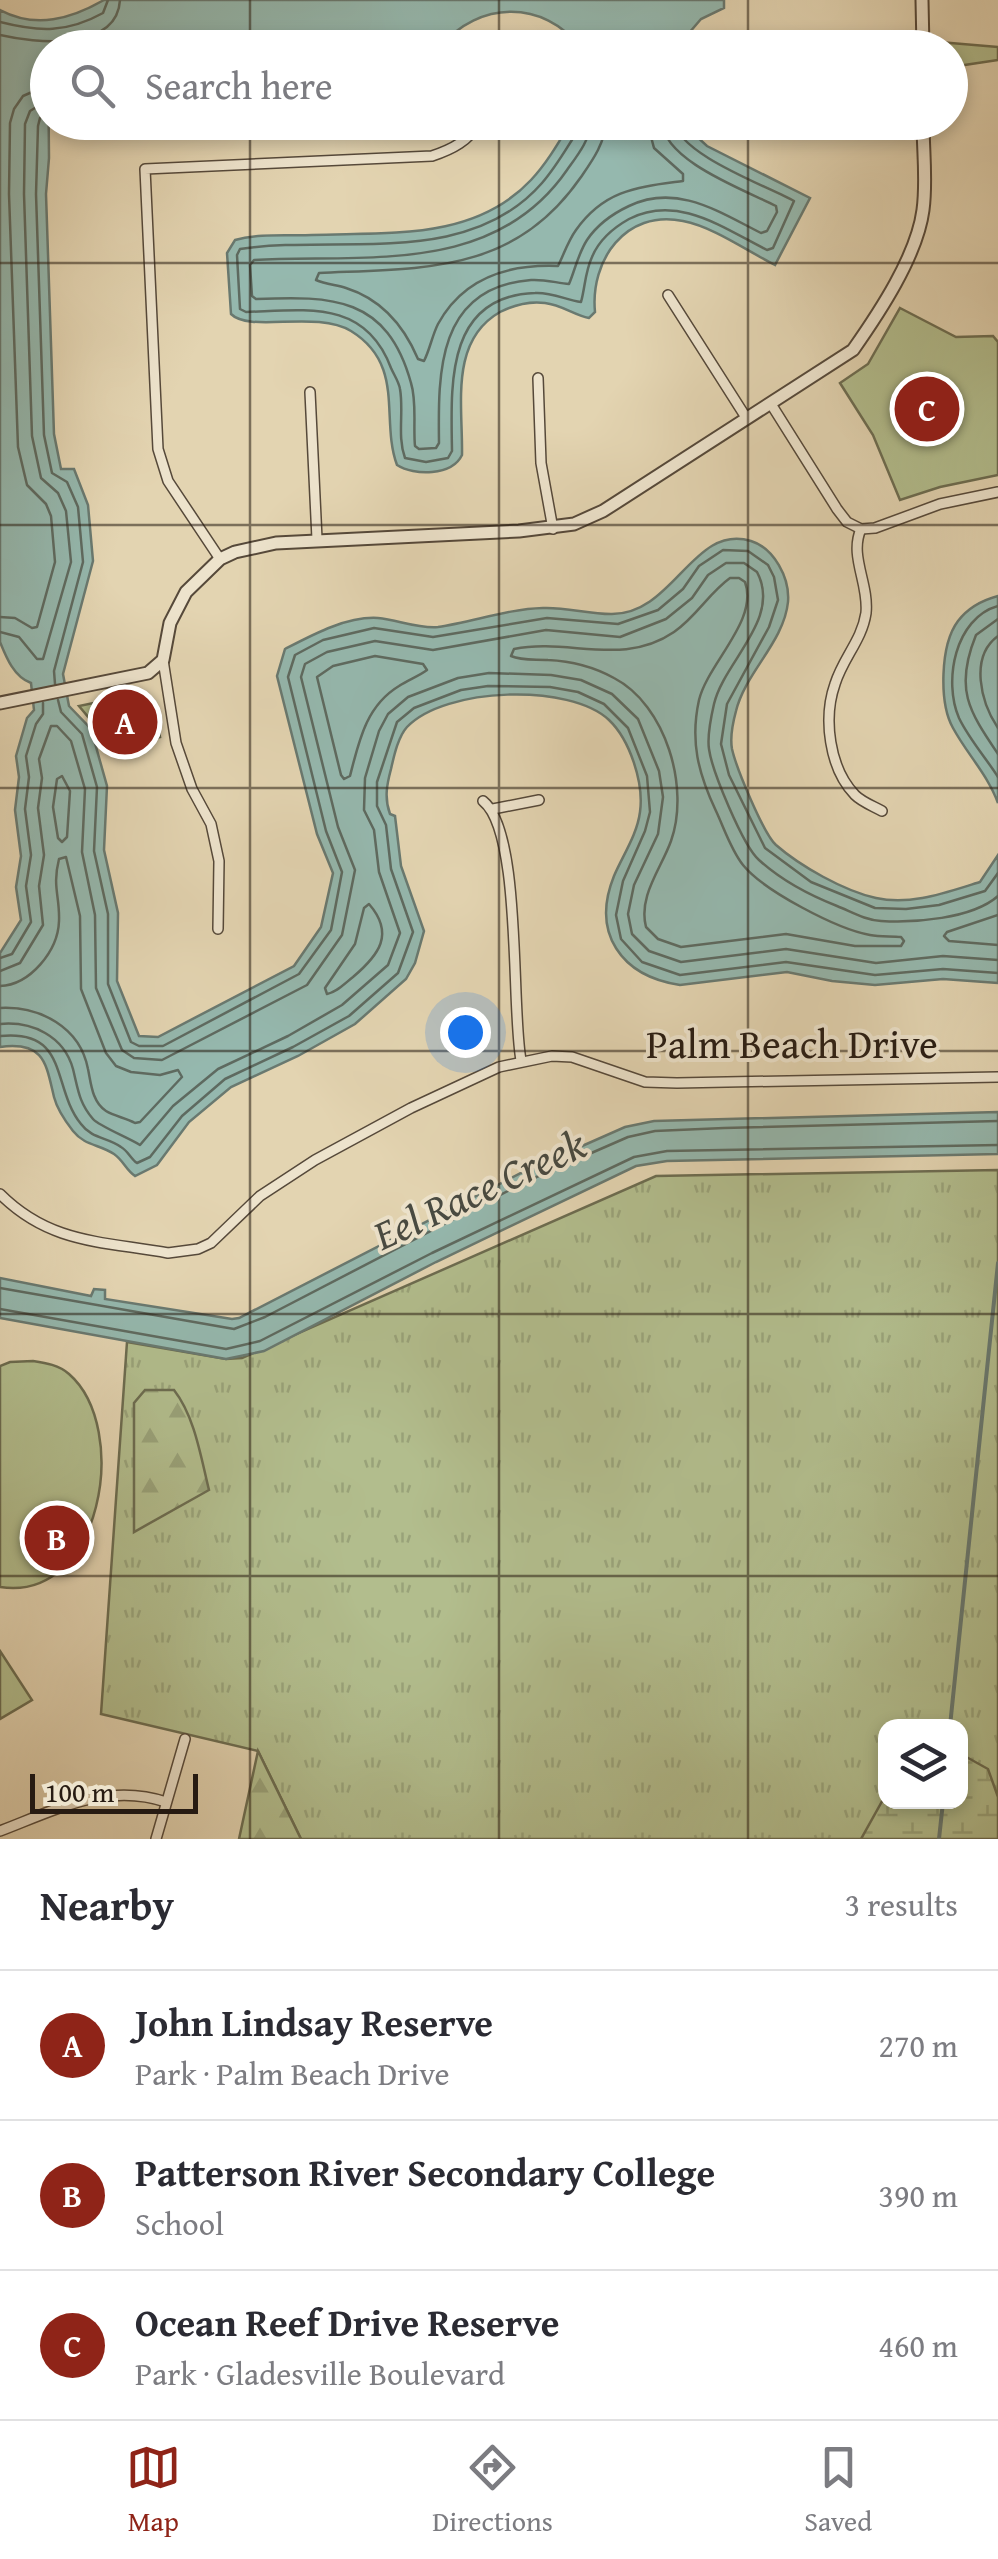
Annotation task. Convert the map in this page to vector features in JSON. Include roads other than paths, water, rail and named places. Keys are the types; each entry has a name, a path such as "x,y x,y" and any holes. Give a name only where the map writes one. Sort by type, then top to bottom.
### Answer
{"street":[{"path":"922,0 923,30"},
{"path":"220,560 168,481 158,449 145,168 432,156 465,140"},
{"path":"218,929 215,842 176,743 162,660 177,606 196,580 220,560 251,546 317,539 554,529 603,511 853,350 874,320 914,242 921,219 923,140"},
{"path":"668,295 747,419"},
{"path":"538,378 542,463 554,529"},
{"path":"310,392 317,539"},
{"path":"771,404 837,509 847,522 861,529 875,528 940,504 998,492"},
{"path":"861,529 856,552 866,588 866,612 854,649 834,686 830,731 839,769 848,785 858,797 882,811"},
{"path":"0,703 148,674 162,660"},
{"path":"493,809 540,800"},
{"path":"483,801 493,809 507,866 521,1060"},
{"name":"Palm Beach Drive","path":"0,1194 24,1216 60,1234 168,1252 198,1249 220,1236 260,1196 315,1160 473,1077 521,1060 572,1057 645,1082 661,1083 998,1077"},
{"path":"156,1839 185,1740"},
{"path":"0,1832 90,1798 111,1794 136,1794 166,1802"}],"water":[{"path":"104,0 724,0 724,8 701,19 692,30 562,30 530,14 511,12 492,14 459,30 30,30 30,140 49,140 46,194 54,434 61,469 74,469 88,505 93,561 63,674 69,706 91,729 107,786 104,850 118,913 117,981 139,1036 158,1037 294,966 321,927 333,873 317,834 277,676 285,649 330,628 366,618 431,627 530,609 611,614 633,610 668,587 698,556 731,539 751,541 767,550 779,565 788,593 785,617 741,697 732,735 739,770 771,838 823,877 864,895 889,900 929,897 980,882 998,855 998,983 943,979 875,985 787,972 680,985 642,972 616,948 606,916 614,876 633,837 641,801 629,750 617,729 591,708 566,700 538,695 477,697 425,714 407,727 393,758 387,802 390,814 395,816 401,866 424,931 406,979 355,1024 231,1087 189,1122 157,1165 135,1176 114,1154 82,1140 73,1131 57,1106 41,1057 26,1048 0,1047 0,953 21,920 16,887 21,856 15,810 19,777 16,756 27,718 34,710 31,683 15,671 0,642 0,10 40,20 79,12"},
{"path":"560,140 700,140 810,198 775,265 707,228 662,219 628,231 615,243 598,275 595,312 589,318 539,303 500,312 484,324 466,357 461,396 462,455 442,470 422,472 397,465 385,376 368,345 351,331 320,322 253,322 231,314 227,253 235,240 400,232 457,223 508,200 548,159"},
{"path":"998,596 998,803 948,717 944,674 948,644 958,621 976,605"},
{"path":"998,1112 998,1154 667,1161 636,1166 436,1262 264,1351 226,1359 0,1318 0,1278 91,1296 94,1289 105,1290 105,1299 239,1318 521,1173 625,1127 654,1121"}],"waterway":[{"path":"951,1719 998,1263"},
{"path":"939,1839 942,1809"}],"place":[{"name":"Ocean Reef Drive Reserve","path":"927,409"},
{"name":"John Lindsay Reserve","path":"125,722"},
{"name":"Patterson River Secondary College","path":"57,1538"}],"water label":[{"name":"Eel Race Creek","path":"479,1189"}]}
